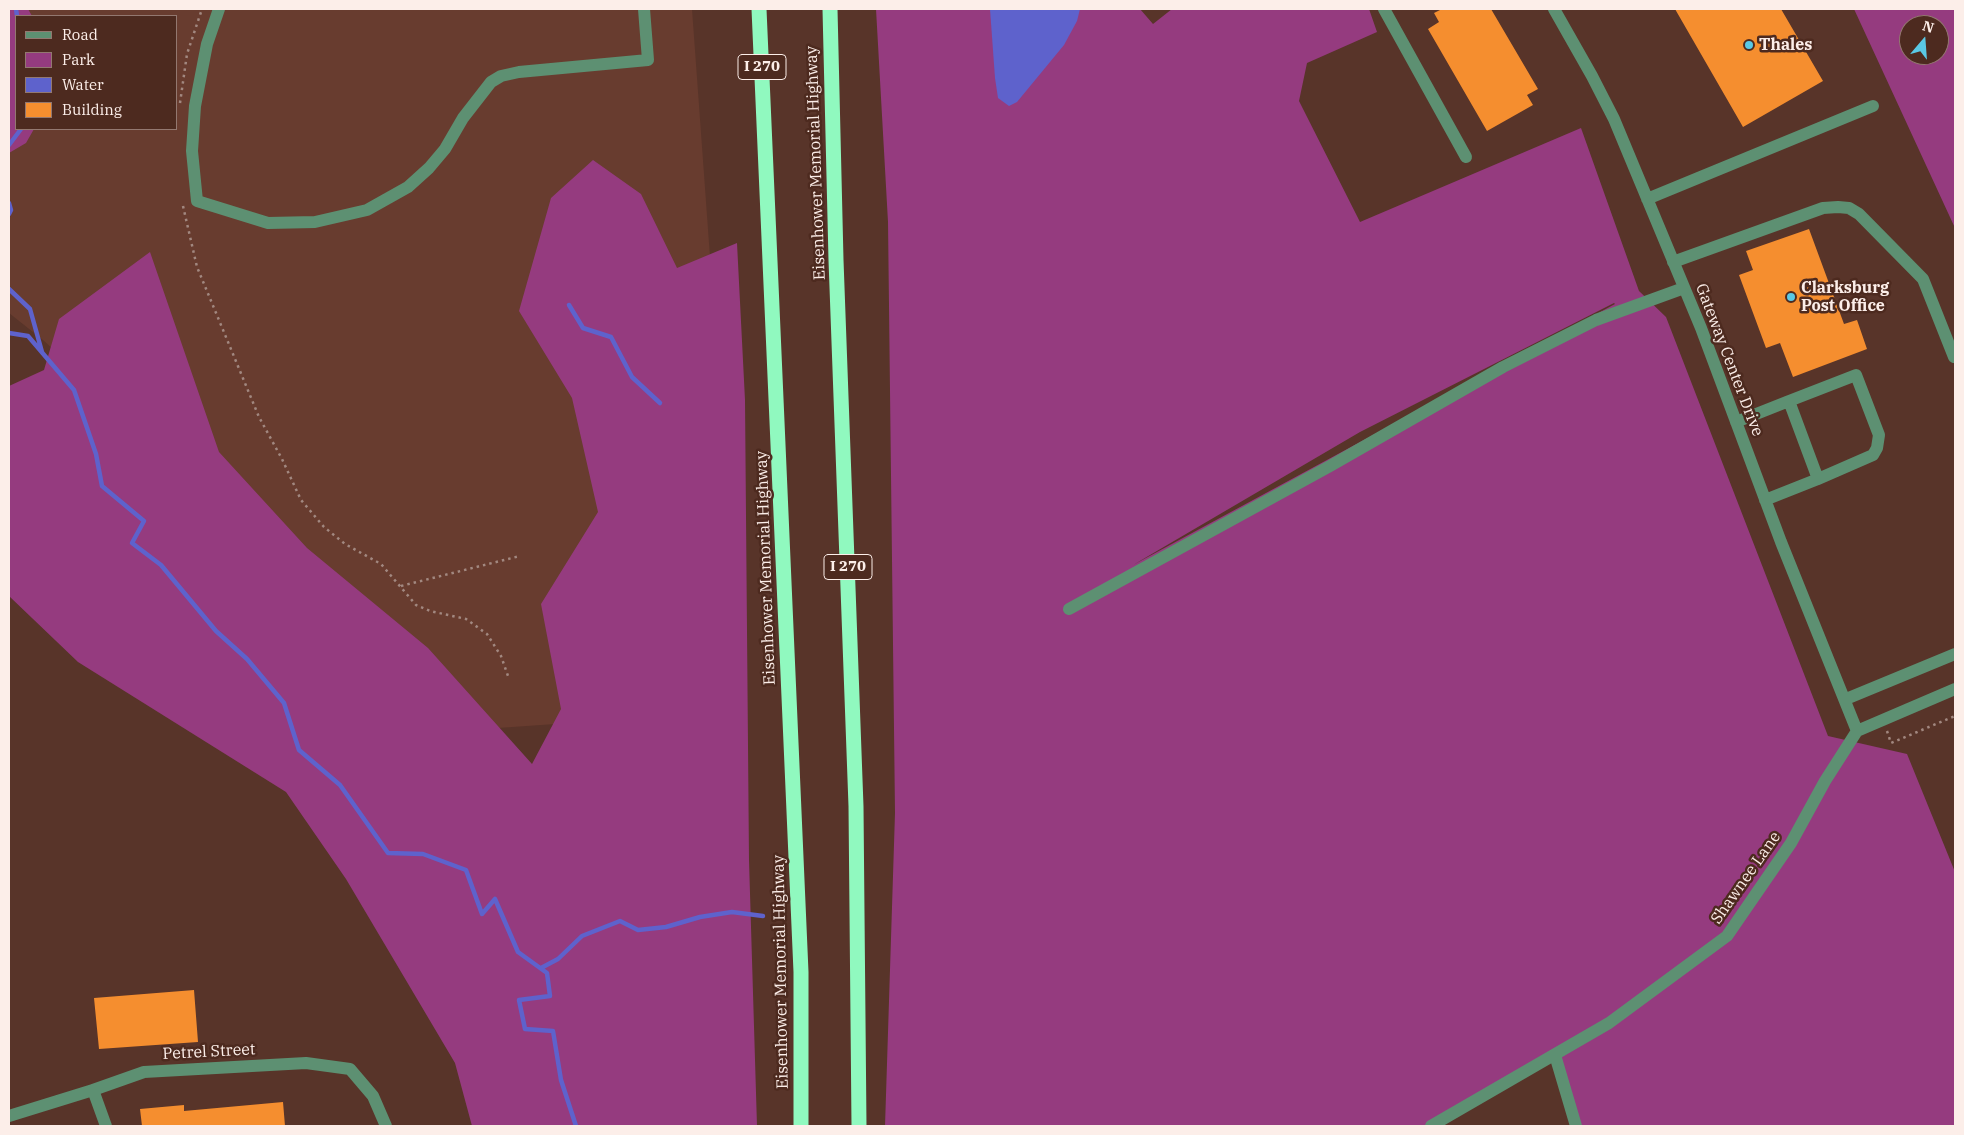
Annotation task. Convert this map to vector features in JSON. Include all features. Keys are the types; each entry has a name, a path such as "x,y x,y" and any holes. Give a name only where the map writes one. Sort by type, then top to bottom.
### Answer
{"highway":[{"name":"Eisenhower Memorial Highway","path":"758,9 801,952 801,1126"},
{"name":"Eisenhower Memorial Highway","path":"830,9 836,260 856,806 859,1126"}],"street":[{"path":"219,9 207,44 195,106 192,150 197,201 268,223 315,222 367,210 408,187 435,161 445,149 463,118 491,82 501,76 519,72 648,60 644,9"},
{"path":"1384,9 1466,157"},
{"name":"Gateway Center Drive","path":"1554,9 1614,119 1684,288 1765,500 1846,699 1857,731"},
{"path":"1647,199 1873,106"},
{"path":"1673,262 1823,208 1849,208 1859,214 1923,279 1954,357"},
{"path":"1069,609 1330,466 1503,367 1596,320 1684,288"},
{"path":"1736,422 1856,375 1879,435 1877,448 1873,455 1765,500"},
{"path":"1789,401 1818,478"},
{"path":"1846,699 1955,654"},
{"path":"1857,731 1955,689"},
{"name":"Shawnee Lane","path":"1431,1126 1609,1023 1727,936 1791,843 1825,781 1857,731"},
{"path":"1555,1055 1576,1126"},
{"name":"Petrel Street","path":"9,1116 144,1072 306,1063 350,1069 373,1096 386,1126"},
{"path":"93,1090 106,1126"}],"path":[{"path":"180,107 187,54 202,9"},
{"path":"182,199 197,267 259,418 282,459 301,500 324,527 345,544 380,564 416,605 430,611 466,619 482,630 501,656 508,676"},
{"path":"401,586 520,556"}],"shaded area":[{"path":"9,9 692,9 743,711 440,732 202,486 43,340 9,313"}],"green space":[{"path":"9,9 28,9 31,15 15,15 15,130 33,130 26,143 9,153"},
{"path":"876,9 1140,9 1153,24 1172,9 1369,9 1377,32 1307,63 1299,101 1360,222 1581,128 1639,291 1666,317 1828,736 1907,754 1955,872 1955,1126 1576,1126 1555,1055 1431,1126 885,1126 895,813 888,222","holes":["1615,304 1133,565 1360,432"]},
{"path":"1854,9 1955,9 1955,228"},
{"path":"593,160 641,194 677,268 737,243 745,400 749,860 757,1126 472,1126 455,1063 346,879 286,792 78,662 9,596 9,386 44,370 59,319 150,252 219,452 307,548 428,648 532,764 561,709 541,604 598,512 572,398 519,311 551,198"}],"water":[{"path":"990,9 1080,9 1077,21 1064,45 1017,102 1009,106 998,98"}],"building":[{"path":"1442,9 1491,9 1538,89 1527,95 1533,105 1487,131 1428,29 1439,22 1434,13"},
{"name":"Thales","path":"1675,9 1781,9 1823,81 1743,127"},
{"name":"Clarksburg Post Office","path":"1809,229 1844,324 1857,320 1867,349 1793,377 1780,343 1766,348 1739,275 1753,270 1746,251"},
{"path":"194,990 198,1042 99,1049 94,998"},
{"path":"283,1102 285,1126 142,1126 140,1109 184,1105 184,1111"}],"waterway":[{"path":"16,9 17,15"},
{"path":"9,145 20,130"},
{"path":"9,203 11,210 9,214"},
{"path":"9,289 30,309 42,352"},
{"path":"569,305 583,328 611,337 632,377 660,403"},
{"path":"9,333 28,336 74,390 96,454 102,486 144,521 132,543 161,565 216,631 247,659 284,703 299,750 340,785 388,853 423,854 466,870 482,914 495,899 518,952 547,973 550,996 519,1000 525,1029 553,1031 561,1080 576,1126"},
{"path":"541,968 558,959 582,936 620,921 638,930 666,927 700,917 732,912 763,916"}],"place":[{"name":"Thales","path":"1749,45"},
{"name":"Clarksburg Post Office","path":"1791,297"}]}
